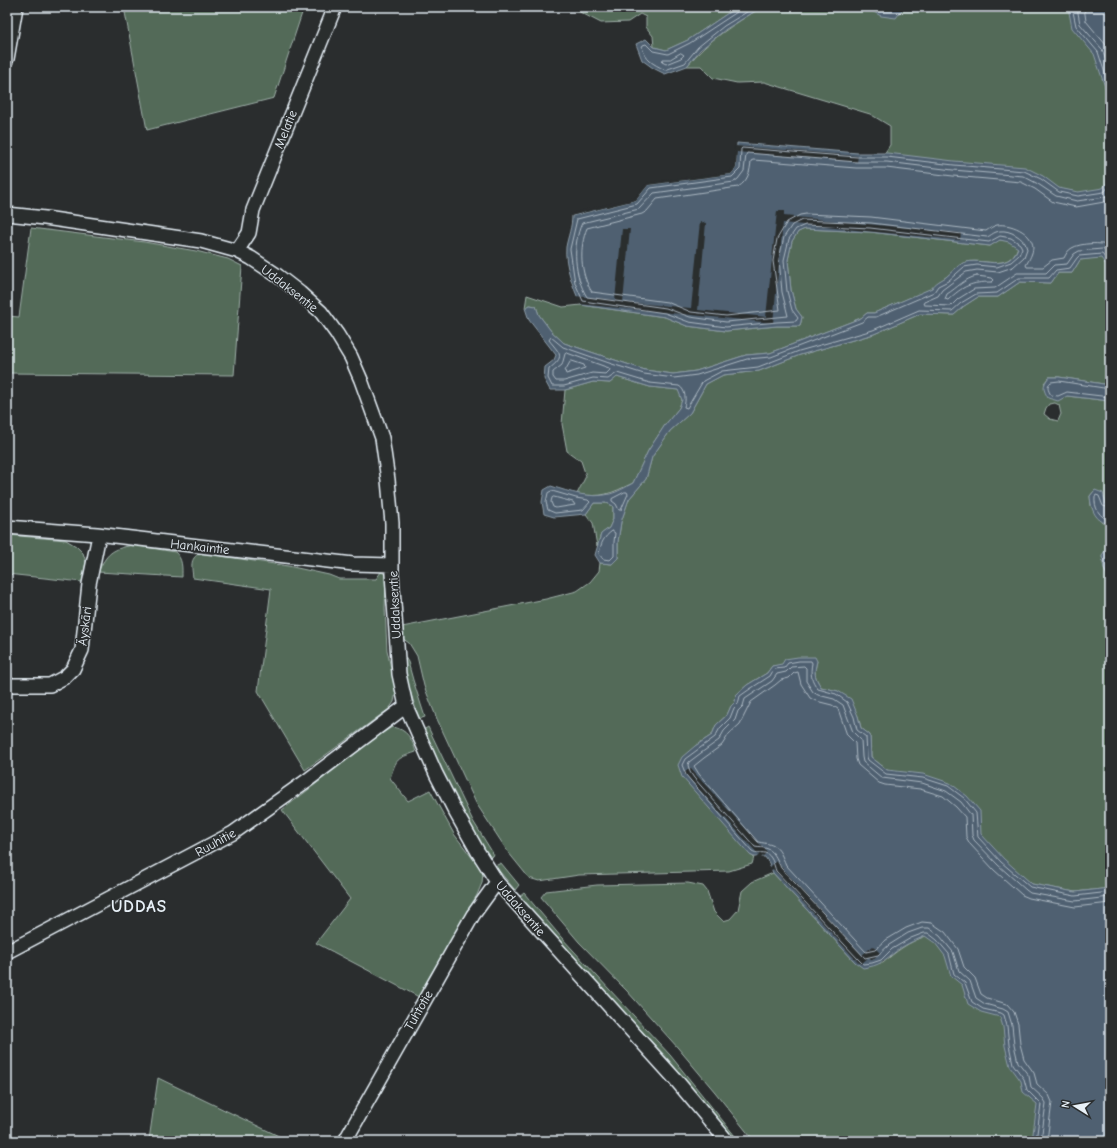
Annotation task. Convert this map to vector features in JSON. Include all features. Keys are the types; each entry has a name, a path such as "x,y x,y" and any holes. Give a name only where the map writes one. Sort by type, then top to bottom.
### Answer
{"street":[{"path":"7,59 16,7"},
{"name":"Melatie","path":"237,251 249,233 253,210 335,7"},
{"name":"Uddaksentie","path":"7,214 45,218 201,241 237,251 251,258 278,276 320,312 337,334 351,357 382,438 392,523 392,565 399,674 406,706 436,774 478,852 497,882 676,1080 727,1141"},
{"name":"Hankaintie","path":"7,527 99,535 352,564 392,565"},
{"name":"Äyskäri","path":"7,685 50,685 65,677 73,669 82,650 89,584 99,535"},
{"name":"Ruuhitie","path":"7,952 233,833 309,779 406,706"},
{"name":"Tuhtotie","path":"345,1141 473,915 497,882"}],"green space":[{"path":"124,7 304,7 274,98 147,130"},
{"path":"570,7 737,7 688,40 666,50 654,47 653,36 646,27 646,17 640,14 628,22 601,23"},
{"path":"762,7 1087,7 1110,45 1110,198 882,157 890,145 890,126 870,114 764,82 737,83 713,78 701,66 687,66 695,56 713,40 731,26"},
{"path":"31,228 144,242 196,251 228,259 242,266 234,375 7,373 7,316 19,317"},
{"path":"805,229 870,232 990,246 999,240 1009,241 1018,247 1014,255 1008,260 1001,262 970,261 963,263 937,283 933,288 874,313 867,313 861,318 770,353 746,355 696,371 673,374 645,370 564,343 551,331 539,315 536,306 530,305 525,308 527,295 563,307 581,305 665,317 687,326 726,331 777,326 800,326 802,317 796,309 791,290 788,260 792,241 798,232"},
{"path":"1110,256 1110,385 1059,377 1049,377 1044,383 1067,396 1110,401 1110,505 1106,504 1095,490 1090,496 1091,506 1102,523 1110,524 1110,544 1102,556 1104,569 1110,581 1110,888 1075,892 1032,884 871,757 870,735 861,728 858,716 838,691 821,687 815,674 817,661 772,666 767,673 747,685 736,695 735,702 731,706 727,715 716,725 712,735 695,746 750,855 754,857 752,864 729,871 579,875 539,881 529,878 508,852 476,803 437,719 424,686 417,656 409,643 402,638 402,627 546,599 577,591 590,582 599,571 600,563 612,564 618,558 618,542 621,522 629,499 646,479 652,457 670,431 690,413 706,384 723,375 759,371 800,355 874,334 920,314 954,315 978,297 998,297 1020,282 1051,283 1058,273 1072,273 1080,260","holes":["1055,403 1059,405 1061,414 1058,421 1050,419 1044,414 1049,404"]},
{"path":"617,377 650,387 679,390 682,400 679,408 665,425 648,451 633,483 606,494 593,496 577,494 586,476 581,461 567,451 562,424 565,390 593,382 610,383"},
{"path":"594,503 607,503 613,506 613,519 609,528 601,534 597,546 593,523 586,514"},
{"path":"7,535 66,540 76,546 83,553 86,562 82,582 7,574"},
{"path":"133,545 175,552 181,561 182,577 98,572 107,556 115,550"},
{"path":"200,553 288,566 329,575 339,579 376,579 381,572 385,574 387,650 396,691 394,702 389,709 305,770 258,691 271,589 193,578 193,561 196,555"},
{"path":"403,654 408,662 425,717 419,719 407,681"},
{"path":"392,727 402,730 408,735 416,752 404,756 398,760 394,766 390,778 408,801 430,790 454,834 483,872 482,883 477,895 425,984 419,997 316,943 350,899 282,810 378,736"},
{"path":"428,727 473,821 494,855 489,858 469,824 422,731"},
{"path":"501,863 519,885 515,890 495,866"},
{"path":"773,873 855,962 883,963 903,947 926,936 1110,1018 1110,1141 754,1141 678,1048 627,991 579,942 541,897 546,891 597,885 688,883 703,886 707,891 714,912 723,921 730,919 738,910 742,891 752,882"},
{"path":"524,893 561,937 670,1055 739,1141 733,1141 668,1059 558,942 519,897"},
{"path":"158,1078 289,1141 147,1141 149,1140"}],"water":[{"path":"737,7 762,7 726,29 700,50 687,66 665,74 642,60 636,44 646,39 654,47 666,50 688,40"},
{"path":"865,7 904,7 896,18 881,16"},
{"path":"1068,7 1110,7 1110,102 1094,54 1072,28"},
{"path":"737,143 858,153 887,153 1025,167 1043,176 1059,188 1078,192 1103,188 1110,177 1110,270 1101,258 1080,260 1072,273 1058,273 1051,283 1020,282 998,297 978,297 954,315 920,314 874,334 800,355 759,371 723,375 706,384 690,413 670,431 652,457 646,479 629,499 621,522 618,542 618,558 612,564 600,563 595,555 601,534 609,528 613,519 613,506 607,503 594,503 586,514 554,517 544,514 542,502 544,490 551,486 580,494 595,496 616,492 633,483 648,451 665,425 679,408 682,400 678,390 650,387 617,377 610,383 593,382 565,390 550,390 544,379 545,367 554,360 556,355 529,320 525,308 530,305 536,306 539,315 551,331 564,343 645,370 673,374 696,371 746,355 770,353 861,318 867,313 874,313 932,288 963,263 970,261 994,263 1001,262 1014,256 1018,248 1009,242 1000,240 990,246 870,232 805,229 798,232 792,241 788,260 791,290 796,309 802,317 800,326 777,326 726,331 687,326 665,317 581,305 568,269 566,254 572,216 636,200 648,185 731,174 736,168"},
{"path":"1049,377 1059,377 1110,385 1110,401 1067,396 1058,401 1048,398 1044,388"},
{"path":"1095,490 1103,493 1106,504 1110,505 1110,524 1097,518 1091,506 1090,496"},
{"path":"1110,544 1110,581 1104,569 1102,555"},
{"path":"815,657 817,661 815,674 821,687 838,691 851,699 861,728 870,735 871,757 887,770 923,774 950,783 967,796 980,811 981,834 1004,859 1032,884 1075,892 1110,888 1110,1141 1032,1141 1037,1104 1023,1092 1021,1081 1010,1066 1000,1017 981,1012 968,1004 962,985 951,976 945,956 935,943 925,936 909,943 880,963 863,968 855,962 773,873 765,857 754,857 750,855 682,777 678,765 682,757 712,735 716,725 727,715 731,706 735,702 736,695 747,685 767,673 772,666 782,664 785,659"}],"pier":[{"path":"735,146 858,156 857,162 737,152 736,168 731,174 648,185 636,200 570,216 571,214 635,198 648,183 730,172 734,167"},
{"path":"777,211 784,211 784,216 961,233 960,240 783,223 773,323 578,304 575,296 615,300 622,229 630,229 623,302 691,308 700,222 706,223 698,310 766,317"},
{"path":"690,768 767,852 760,859 755,859 759,855 684,773"},
{"path":"776,861 862,955 873,946 880,953 872,960 869,957 861,964 858,962 773,869 770,871 769,868"}],"district":[{"name":"UDDAS","path":"139,906"}]}
